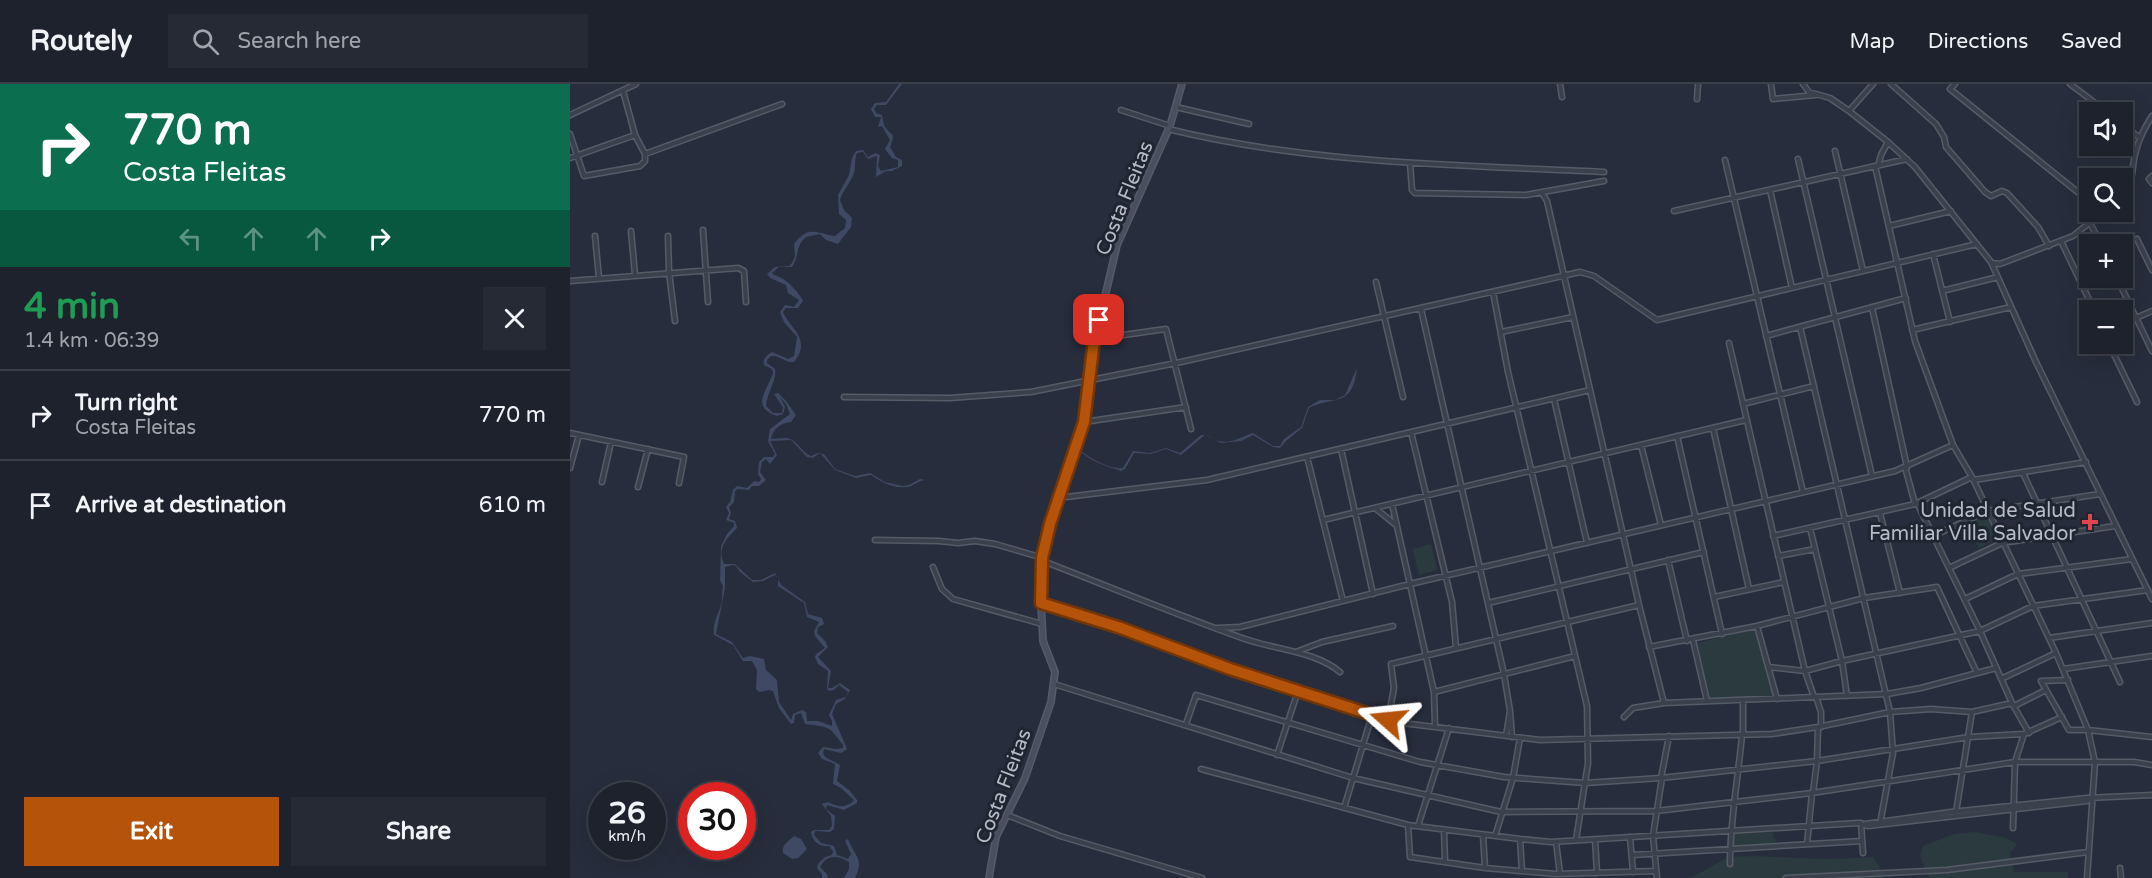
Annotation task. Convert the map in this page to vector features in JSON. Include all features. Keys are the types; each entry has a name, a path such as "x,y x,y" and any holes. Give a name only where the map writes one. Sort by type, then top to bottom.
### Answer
{"main road":[{"name":"Costa Fleitas","path":"989,878 994,846 1006,815 1025,778 1051,702 1054,666 1044,645 1041,603 1042,560 1059,495 1084,422 1095,339 1120,237 1169,128 1180,85"}],"street":[{"path":"570,116 636,84"},
{"path":"1560,84 1562,97"},
{"path":"1697,99 1698,84"},
{"path":"1769,84 1773,99 1817,95"},
{"path":"1803,84 1809,92 1830,98 1849,111 1907,159 1991,262 2115,526 2150,591 2152,599"},
{"path":"1849,111 1873,84"},
{"path":"1891,84 1936,124 1945,138 1946,147 1985,192 1991,196 2002,191 2007,193 2038,227 2049,246"},
{"path":"1955,84 1950,89 2079,193"},
{"path":"2070,84 2094,102"},
{"path":"570,134 584,176 640,166 645,161 645,154 635,135 623,91"},
{"path":"645,154 782,104"},
{"path":"1176,107 1249,124"},
{"path":"1121,110 1169,128 1245,145 1410,163 1604,171"},
{"path":"2132,168 2140,138 2152,116"},
{"path":"2133,133 2140,138"},
{"path":"570,158 635,135"},
{"path":"1888,142 1876,166 1912,330 1953,445 1973,479 2049,638 2088,730 2095,762 2087,878"},
{"path":"1835,151 1863,271"},
{"path":"1798,159 1872,476"},
{"path":"1674,211 1907,159"},
{"path":"1725,160 1803,492"},
{"path":"1410,163 1412,190 1415,193 1524,195 1604,182"},
{"path":"2152,176 2150,179 2152,183"},
{"path":"1770,190 1792,288"},
{"path":"1542,193 1547,201 1639,605 1664,703"},
{"path":"1889,226 1951,211"},
{"path":"1991,262 2000,264 2049,246 2073,236 2090,223 2096,234"},
{"path":"703,230 708,302"},
{"path":"631,231 635,275"},
{"path":"595,236 599,278"},
{"path":"668,236 669,272 675,321"},
{"path":"2137,239 2152,270"},
{"path":"2061,241 2089,300"},
{"path":"844,397 975,397 1031,392 1175,364 1580,272 1594,276 1657,320 1977,244"},
{"path":"1933,254 1950,322"},
{"path":"570,281 706,269 742,269 746,302"},
{"path":"1942,291 1998,277"},
{"path":"1376,282 1403,397"},
{"path":"2122,288 2152,351"},
{"path":"1493,292 1517,408 1587,706 1588,763 1576,840"},
{"path":"1766,336 1906,298"},
{"path":"1912,330 2011,307"},
{"path":"1872,308 1906,467 1916,503 1965,599 2026,733 2015,762 2013,828"},
{"path":"1421,309 1504,674 1512,737"},
{"path":"2136,318 2152,311"},
{"path":"1501,332 1573,316"},
{"path":"1800,327 1890,712 1893,750 1880,823"},
{"path":"1095,339 1166,329 1191,429"},
{"path":"1729,343 1805,671 1821,712 1808,844"},
{"path":"2114,354 2137,402"},
{"path":"1743,404 1814,386"},
{"path":"1059,495 1066,497 1207,480 1590,390"},
{"path":"1554,399 1587,543"},
{"path":"1084,422 1186,407"},
{"path":"1323,520 1746,420"},
{"path":"1713,428 1749,589"},
{"path":"1411,432 1452,602 1456,648"},
{"path":"570,433 684,457 679,483"},
{"path":"570,468 579,435"},
{"path":"1677,436 1722,634"},
{"path":"602,482 611,442"},
{"path":"1641,445 1661,525"},
{"path":"1217,628 1240,627 1410,584 1872,476 1906,467 1953,445"},
{"path":"638,488 648,449"},
{"path":"1341,449 1374,594"},
{"path":"1307,457 1343,601"},
{"path":"1773,536 1916,503 1973,479 2086,462"},
{"path":"2023,472 2120,682"},
{"path":"1933,536 1987,511 2100,494"},
{"path":"1392,504 1434,692 1435,727"},
{"path":"1374,508 1396,525"},
{"path":"1880,513 1900,593"},
{"path":"1949,568 2002,543 2115,526"},
{"path":"1810,528 1842,661 1847,696"},
{"path":"876,540 958,543 975,541 995,544 1042,560 1246,640 1326,663 1340,672"},
{"path":"1778,556 1815,549"},
{"path":"1488,603 1704,552"},
{"path":"1965,599 2018,574 2132,559"},
{"path":"1668,560 1707,701"},
{"path":"933,567 942,589 953,599 1042,624"},
{"path":"1714,597 1784,582"},
{"path":"1649,647 1722,634 1829,609 1864,598 1937,587 1977,673"},
{"path":"1768,667 1805,671 1980,631 2033,606 2150,591"},
{"path":"1041,603 1118,627 1188,654 1388,720 1540,740 1772,734 1820,727 1890,712 1942,709 1972,712 2013,704 2046,690"},
{"path":"1388,720 1394,688 1391,664 1639,605"},
{"path":"2049,638 2152,623"},
{"path":"1294,652 1322,642 1393,626"},
{"path":"1757,626 1777,699"},
{"path":"2001,679 2056,653"},
{"path":"1434,692 1575,656"},
{"path":"2063,669 2152,657"},
{"path":"1624,717 1633,708 1664,703 1887,694 1921,688 1996,668"},
{"path":"2068,680 2041,681 2069,730 2152,737"},
{"path":"1054,684 1353,778 1502,812 1656,811 1734,804 2015,762 2134,762 2152,765"},
{"path":"1277,755 1298,691"},
{"path":"1186,724 1197,695 1437,765 1513,778 1585,783 1661,778 1817,762 1969,737 2026,733 2062,717"},
{"path":"1730,864 1730,832 1743,735 1743,701"},
{"path":"1506,736 1510,711"},
{"path":"1956,813 1972,712"},
{"path":"1344,808 1372,715"},
{"path":"1418,826 1449,728"},
{"path":"1657,878 1653,836 1669,736"},
{"path":"1495,837 1513,778 1520,738"},
{"path":"1201,769 1408,825 1495,837 1556,842 1880,823 2091,799 2152,795"},
{"path":"1006,815 1060,836 1202,878"},
{"path":"1863,823 1863,853"},
{"path":"1408,825 1410,857 1485,868 1560,874 1655,871"},
{"path":"1444,830 1445,862"},
{"path":"1483,835 1485,868"},
{"path":"1630,837 1633,872"},
{"path":"1520,839 1522,871"},
{"path":"1595,839 1597,873"},
{"path":"1632,855 1862,841"},
{"path":"1556,842 1560,874"},
{"path":"1786,878 1947,870 2088,852"},
{"path":"2120,868 2121,878"}],"shaded area":[{"path":"1986,515 1997,539 1979,548 1967,524"},
{"path":"1431,544 1437,570 1419,575 1413,549"},
{"path":"1755,629 1773,696 1710,698 1697,643"},
{"path":"1773,832 1773,837 1777,841 1773,844 1732,846 1732,834"},
{"path":"1975,832 2007,838 2017,844 2010,853 2014,872 2068,872 2068,878 1929,878 1920,856 1923,846 1954,834"},
{"path":"1728,857 1829,859 1873,857 1883,878 1691,878"}],"water":[{"path":"899,84 902,84 886,105 877,105 874,109 876,113 882,115 886,129 893,136 890,147 896,157 902,160 902,166 876,177 877,156 868,159 863,152 857,153 854,173 840,200 844,210 852,218 851,227 838,244 826,240 820,234 806,237 800,245 792,267 779,267 772,273 784,279 803,301 798,308 786,308 783,312 801,341 799,354 794,362 774,356 767,360 767,363 775,369 775,373 766,406 773,413 782,413 783,407 774,394 778,393 796,415 791,422 778,427 771,439 790,439 811,456 820,453 813,458 807,457 791,440 770,441 777,455 770,464 766,459 762,462 760,472 766,480 759,486 752,486 749,490 735,491 734,502 729,507 731,513 729,519 735,521 737,528 722,548 722,558 724,564 735,564 752,580 761,580 775,573 778,579 781,585 805,602 808,614 822,618 824,624 818,627 817,633 828,647 818,657 831,671 828,688 840,683 850,690 845,699 836,704 832,714 847,749 841,753 824,749 823,753 825,757 840,765 837,781 849,790 857,803 844,810 827,805 826,809 835,816 834,829 830,832 815,831 814,835 821,843 834,846 837,855 848,859 851,854 845,841 848,839 859,861 855,878 844,878 849,869 849,862 833,857 826,860 820,867 828,878 822,878 817,868 818,864 825,857 832,855 833,851 829,846 817,843 811,832 814,830 829,830 832,826 831,816 822,804 828,802 845,806 854,800 833,784 835,764 822,759 818,753 823,747 836,749 843,748 843,745 827,728 805,724 801,713 795,715 794,723 791,724 779,708 773,691 759,692 756,689 757,670 752,661 743,661 733,645 714,635 714,630 722,601 721,546 734,526 734,523 726,520 729,513 726,507 737,486 747,488 754,481 759,482 761,479 758,474 759,462 764,457 773,457 775,454 768,441 770,429 790,414 780,397 785,407 783,414 777,416 764,408 763,398 773,373 772,369 764,365 764,361 772,352 788,359 794,356 797,337 784,322 780,312 785,305 794,307 799,300 788,293 786,285 770,278 767,274 775,267 789,266 792,263 795,256 794,244 804,234 813,232 835,236 845,228 846,220 839,214 838,195 849,175 852,158 856,151 863,150 868,157 875,153 880,155 878,166 881,171 898,167 898,160 892,158 885,149 890,140 882,126 878,127 881,117 875,117 871,109 875,103 886,102","holes":["736,566 753,582 763,581 775,575 778,579 778,586 804,603 807,617 819,622 814,631 815,636 825,648 815,657 818,664 828,671 827,689 834,690 839,685 848,692 846,697 836,700 829,715 832,726 818,721 807,721 806,712 802,710 793,714 791,720 779,702 777,680 766,670 764,659 750,656 743,658 732,642 716,634 725,588 725,567"]},
{"path":"1357,368 1355,381 1346,395 1336,399 1345,395"},
{"path":"1320,400 1334,400 1309,408 1302,428 1280,448 1273,447 1253,435 1241,441 1221,443 1205,435 1228,442 1253,433 1273,446 1280,446 1284,439 1301,427 1308,407"},
{"path":"1201,435 1205,435 1181,455 1166,449 1151,454 1134,453 1125,469 1121,471 1092,460 1078,449 1111,467 1123,468 1133,451 1150,453 1166,448 1180,453"},
{"path":"820,453 824,454 835,469 855,476 870,473 885,482 903,486 920,479 925,480 909,486 897,487 883,482 871,475 856,478 835,470"},
{"path":"794,836 801,839 807,849 798,858 792,859 783,853 783,848"}],"place":[{"name":"Unidad de Salud Familiar Villa Salvador","path":"2090,522"}],"route":[{"path":"1099,320 1093,348 1084,422 1050,524 1042,558 1041,603 1118,627 1230,669 1388,720"}]}
